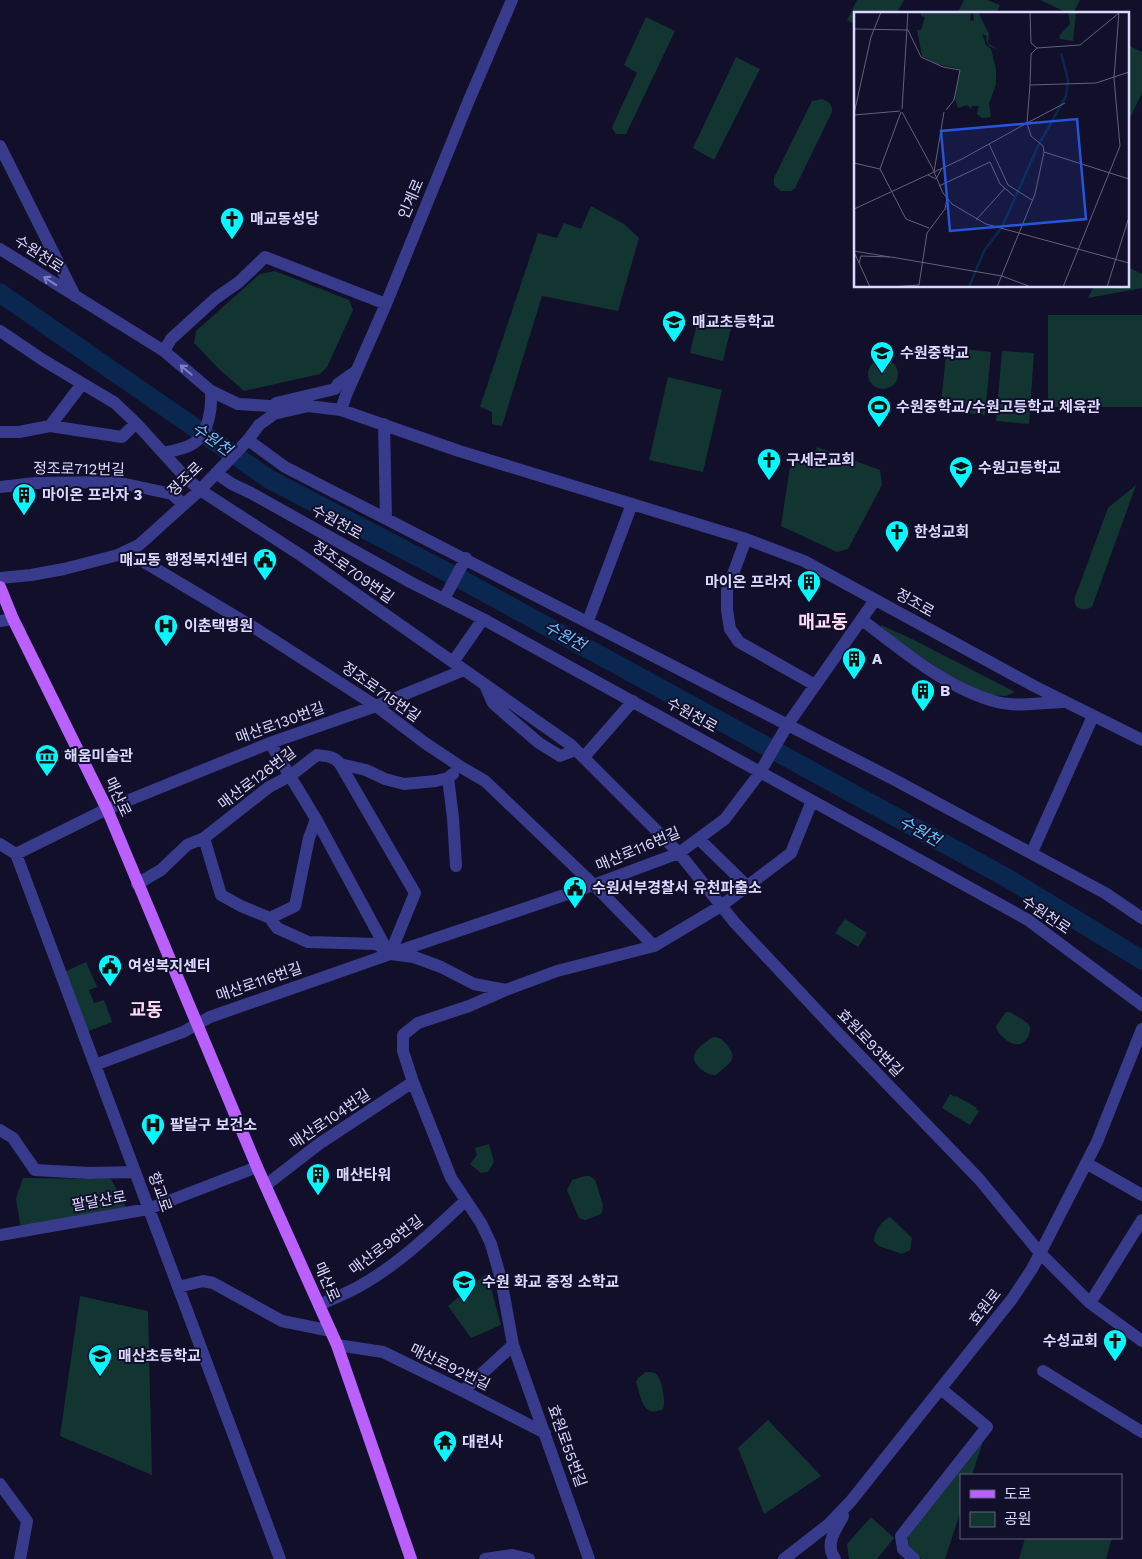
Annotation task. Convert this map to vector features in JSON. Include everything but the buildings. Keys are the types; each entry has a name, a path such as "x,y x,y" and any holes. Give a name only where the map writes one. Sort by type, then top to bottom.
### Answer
{"main road":[{"name":"매산로","path":"0,587 6,620 107,809 257,1167 337,1345 411,1559"}],"street":[{"name":"인계로","path":"341,410 512,0"},
{"path":"0,146 76,298"},
{"name":"수원천로","path":"0,249 164,351 211,391 238,404 294,408"},
{"path":"164,351 171,339 216,298 239,282 265,257 386,304"},
{"path":"0,332 115,403 200,490"},
{"path":"264,405 335,389 338,384 357,370"},
{"path":"50,426 82,384"},
{"path":"163,453 193,444 201,435 207,424 210,412 211,391"},
{"name":"정조로","path":"0,578 64,569 112,557 139,546 200,490 260,425 274,414 308,406 341,410 460,451 746,540 804,561 1065,702 1142,740"},
{"path":"0,432 19,432 50,426 122,437 136,423"},
{"path":"384,424 386,519"},
{"name":"수원천로","path":"246,441 285,467 588,621 786,728 1032,852 1106,893 1142,918"},
{"name":"수원천로","path":"217,471 232,484 444,600 483,619 762,769 812,801 1028,920 1142,1005"},
{"name":"정조로712번길","path":"0,487 35,483 116,482 172,494 183,504"},
{"name":"정조로709번길","path":"200,490 302,556 571,745 679,853"},
{"path":"588,621 632,504"},
{"path":"746,540 727,590 726,610 730,629 739,642 815,685"},
{"name":"정조로715번길","path":"131,549 136,557 227,610 376,706 461,767 485,780 654,946"},
{"path":"444,600 466,558"},
{"name":"매산로116번길","path":"198,1024 210,1017 594,885 679,853 725,819 762,769 786,728 875,600"},
{"path":"453,662 483,619"},
{"name":"정조로","path":"862,620 905,653 960,688 998,702 1024,704 1065,702"},
{"name":"매산로130번길","path":"16,854 107,809 270,743 376,706 464,670"},
{"path":"580,754 633,701"},
{"path":"1032,852 1093,716"},
{"path":"270,743 316,819 390,954"},
{"name":"매산로126번길","path":"137,884 161,870 187,845 204,838 269,787 290,776 317,755 337,760 340,764 366,770 385,779 404,784 448,778"},
{"path":"340,764 415,893 390,954"},
{"path":"456,866 448,778 461,767"},
{"path":"463,1391 513,1345 501,1279 491,1244 481,1223 451,1178 413,1082 403,1051 403,1035 418,1023 486,1000 506,990 557,971 654,946 721,906 791,853 812,801"},
{"path":"204,838 221,895 270,918 295,906 309,838 316,819"},
{"path":"699,839 747,886"},
{"path":"0,844 16,854"},
{"name":"효원로93번길","path":"679,853 721,906 845,1040 979,1179 1040,1253 1090,1303 1142,1340"},
{"name":"향교로","path":"16,854 280,1559"},
{"name":"매산로116번길","path":"270,918 277,928 308,942 377,944 390,954 414,957 441,967 474,984 506,990"},
{"path":"95,1065 183,1032 198,1024"},
{"name":"효원로","path":"784,1559 829,1524 851,1501 1012,1299 1040,1253 1097,1142 1142,1029"},
{"name":"매산로104번길","path":"266,1185 319,1144 413,1082"},
{"path":"0,1130 13,1138 35,1170 89,1173 135,1172"},
{"path":"1086,1163 1142,1196"},
{"name":"팔달산로","path":"0,1235 148,1209 257,1167"},
{"name":"매산로96번길","path":"319,1304 357,1288 393,1264 427,1237 465,1201"},
{"path":"1090,1303 1142,1220"},
{"path":"178,1287 203,1281 213,1283 282,1321 331,1331"},
{"name":"매산로92번길","path":"337,1345 383,1352 544,1433"},
{"name":"효원로55번길","path":"513,1345 590,1559"},
{"path":"1043,1371 1142,1432"},
{"path":"914,1559 903,1549 900,1536 987,1427 941,1389"},
{"path":"0,1484 27,1520 20,1559"},
{"path":"835,1559 831,1551 831,1538 851,1501"},
{"path":"485,1559 512,1555 529,1559"}],"green space":[{"path":"857,0 904,0 897,12 854,12 854,24 847,20"},
{"path":"964,0 987,0 1000,5 997,12 958,12"},
{"path":"1040,0 1080,0 1074,12 1066,12"},
{"path":"646,17 675,31 626,134 616,134 612,128 613,125 637,73 624,65"},
{"path":"1130,46 1142,52 1142,93 1130,118"},
{"path":"736,57 760,69 714,160 693,148"},
{"path":"822,99 830,104 832,112 795,188 791,191 781,191 774,185 774,178 812,101"},
{"path":"591,206 624,224 639,238 618,311 542,296 502,426 492,424 492,412 480,407 538,233 557,238 564,223 581,229"},
{"path":"1130,268 1142,274 1142,288 1088,298 1093,288 1130,288"},
{"path":"275,271 349,300 353,310 327,367 320,374 244,391 194,343 196,331 260,274"},
{"path":"700,311 733,319 723,361 690,353"},
{"path":"1048,315 1142,315 1142,407 1048,407"},
{"path":"947,347 991,352 985,415 940,411"},
{"path":"1002,351 1034,353 1029,424 996,421"},
{"path":"883,359 894,363 898,374 894,385 883,389 872,385 868,374 872,363"},
{"path":"668,377 722,390 703,472 649,460"},
{"path":"817,447 880,470 882,485 848,549 837,552 781,526 791,460 814,461"},
{"path":"1136,485 1092,607 1079,608 1075,604 1075,597 1108,508"},
{"path":"881,625 1015,692 1006,696 991,695 969,686 945,673 881,630"},
{"path":"845,919 867,933 858,947 835,933"},
{"path":"86,962 97,987 89,990 94,1003 104,1000 112,1022 86,1032 62,973"},
{"path":"1006,1012 1013,1014 1029,1025 1029,1035 1022,1043 1012,1043 1003,1038 998,1032 996,1026"},
{"path":"713,1037 723,1041 732,1054 728,1065 716,1075 704,1071 694,1061 695,1053 698,1049"},
{"path":"950,1094 977,1108 979,1111 970,1125 942,1108"},
{"path":"489,1144 494,1162 488,1172 481,1173 470,1164 477,1155 475,1148"},
{"path":"590,1176 595,1180 603,1205 602,1212 599,1215 585,1220 579,1218 567,1190 572,1180"},
{"path":"23,1178 111,1179 126,1207 21,1228 16,1199"},
{"path":"890,1217 912,1238 910,1250 902,1254 879,1246 874,1241 879,1227"},
{"path":"487,1273 501,1325 471,1338 448,1306"},
{"path":"80,1296 148,1311 152,1475 60,1436"},
{"path":"646,1372 655,1373 660,1379 664,1396 663,1409 651,1411 647,1409 641,1400 636,1382"},
{"path":"768,1420 821,1476 764,1514 738,1448"},
{"path":"985,1435 972,1474 960,1474 960,1513 945,1559 922,1559 909,1548 908,1536"},
{"path":"871,1517 894,1538 877,1559 849,1559 847,1544"},
{"path":"1025,1539 1112,1539 1106,1559 1019,1559"}],"waterway":[{"name":"수원천","path":"0,293 269,479 464,581 1009,879 1142,960"}],"place":[{"name":"매교동성당","path":"232,240"},
{"name":"매교초등학교","path":"674,343"},
{"name":"수원중학교","path":"882,374"},
{"name":"수원중학교/수원고등학교 체육관","path":"879,428"},
{"name":"구세군교회","path":"769,481"},
{"name":"수원고등학교","path":"961,489"},
{"name":"마이온 프라자 3","path":"24,516"},
{"name":"한성교회","path":"897,553"},
{"name":"매교동 행정복지센터","path":"265,581"},
{"name":"마이온 프라자","path":"809,603"},
{"name":"이춘택병원","path":"166,647"},
{"name":"A","path":"854,680"},
{"name":"B","path":"923,712"},
{"name":"해움미술관","path":"47,777"},
{"name":"수원서부경찰서 유천파출소","path":"575,909"},
{"name":"여성복지센터","path":"110,987"},
{"name":"팔달구 보건소","path":"153,1146"},
{"name":"매산타워","path":"318,1196"},
{"name":"수원 화교 중정 소학교","path":"464,1303"},
{"name":"수성교회","path":"1115,1362"},
{"name":"매산초등학교","path":"100,1377"},
{"name":"대련사","path":"445,1463"}],"district":[{"name":"매교동","path":"823,621"},
{"name":"교동","path":"146,1009"}]}
